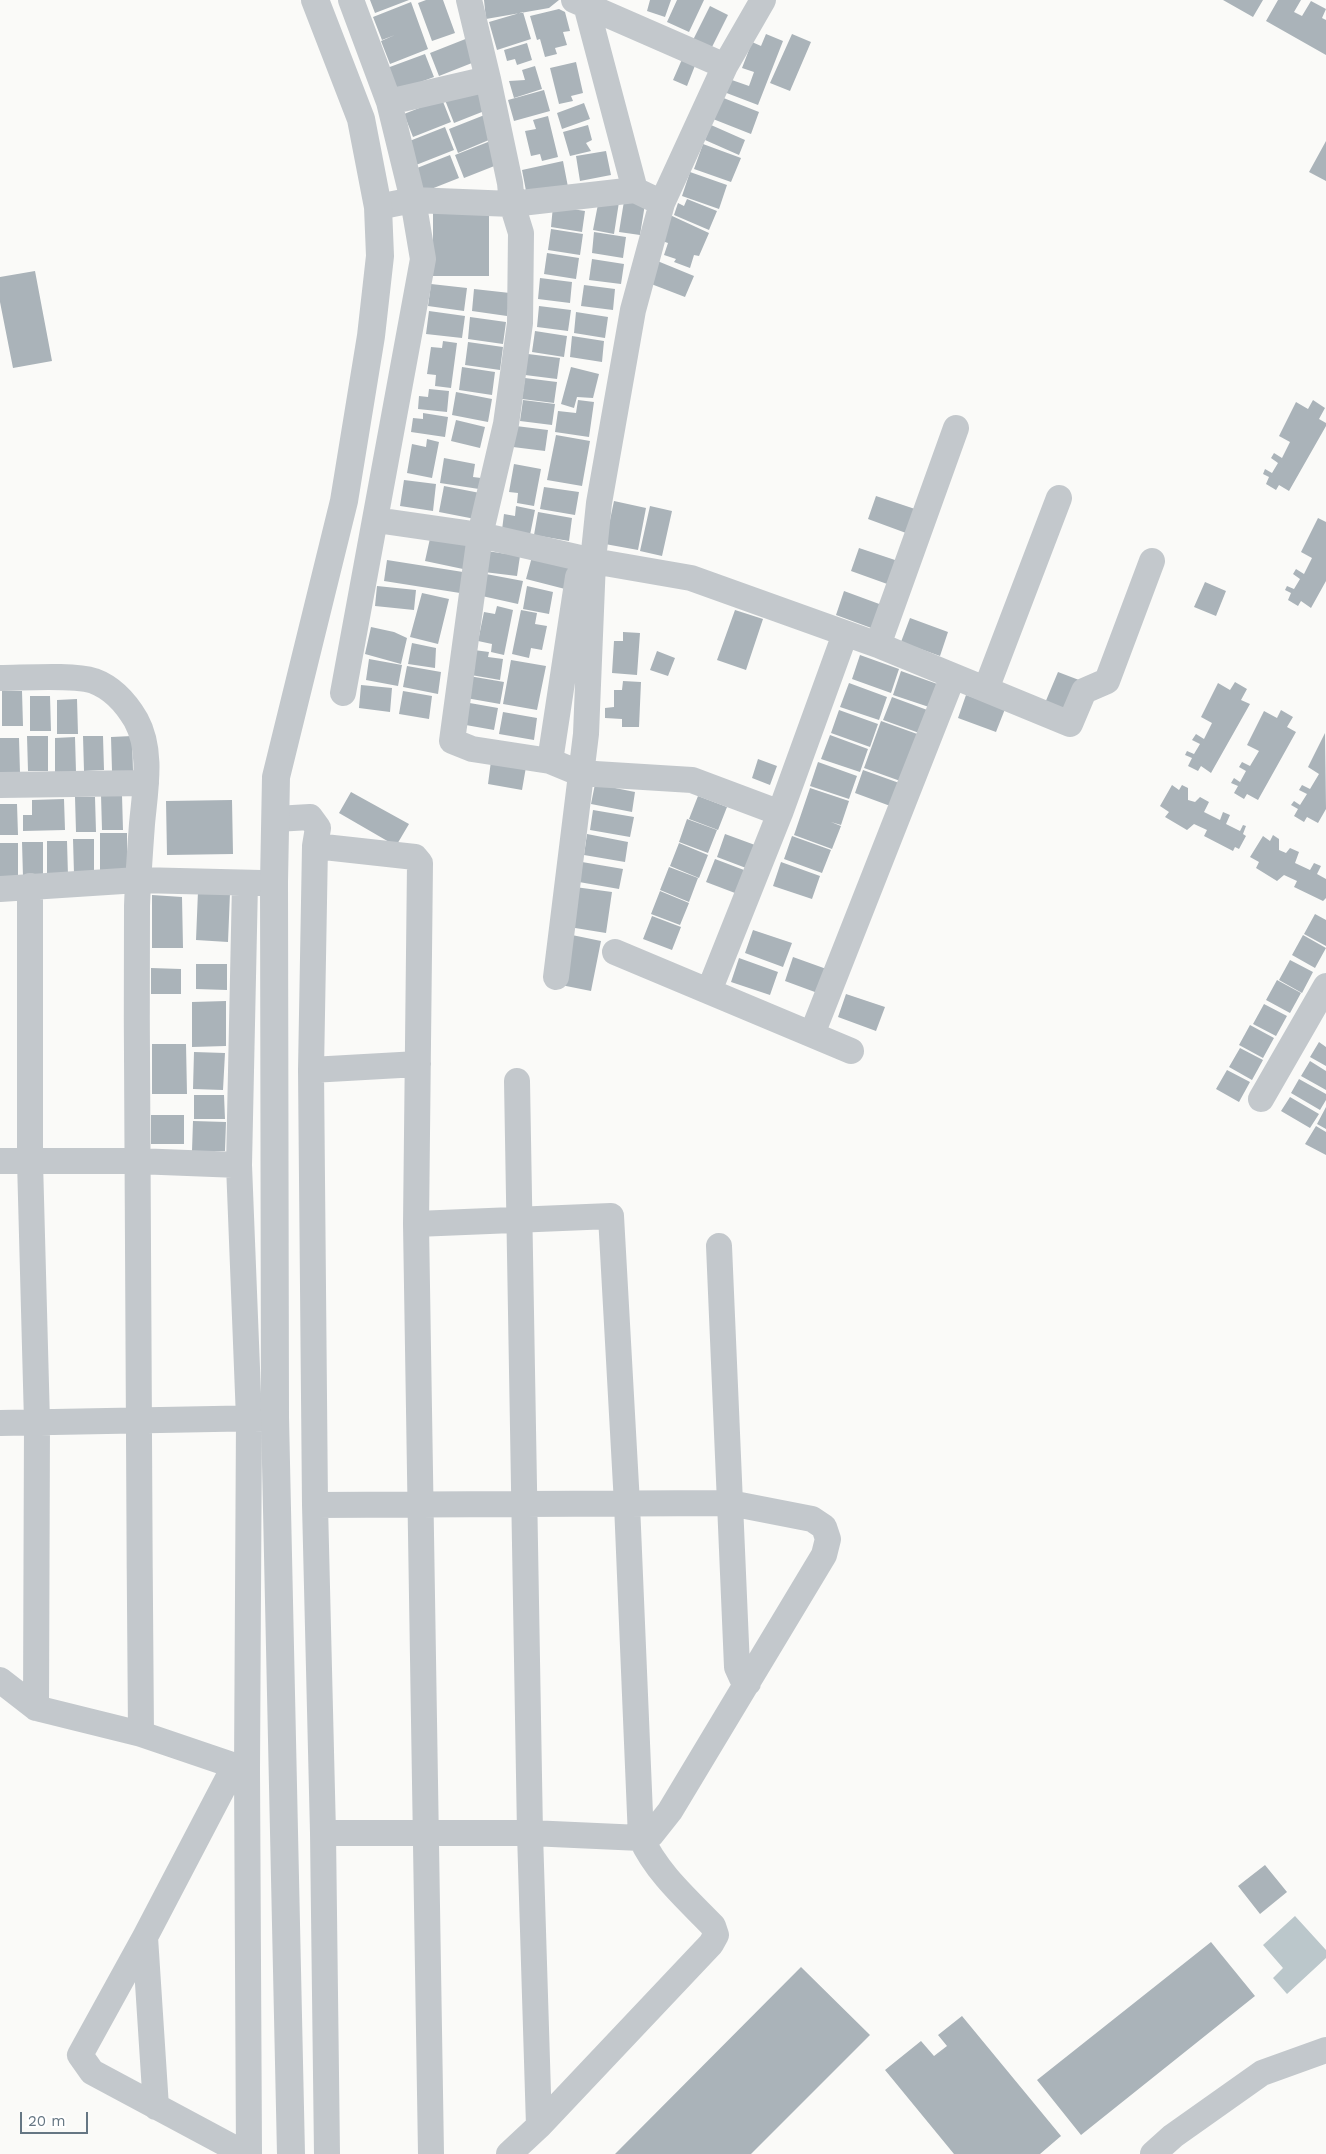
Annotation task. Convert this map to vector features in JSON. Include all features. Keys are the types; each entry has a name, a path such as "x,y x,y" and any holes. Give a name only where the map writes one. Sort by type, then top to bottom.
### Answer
{"street":[{"path":"249,2154 241,1768 262,1418 276,777 344,501 371,336 380,256 378,207 362,119 315,0"},
{"path":"343,692 423,259 413,200 389,102 351,0"},
{"path":"469,0 510,183 512,204 521,234 520,323 506,424 480,535 452,740 472,749 550,760 579,773 692,780 780,813"},
{"path":"550,760 599,503 633,310 662,203 725,66 763,0"},
{"path":"580,3 725,66"},
{"path":"580,3 635,190"},
{"path":"389,102 488,79"},
{"path":"378,207 413,200 512,204 635,190 662,203"},
{"path":"878,645 956,428"},
{"path":"986,688 1059,498"},
{"path":"376,520 480,535 587,559 691,578 878,645 1070,724 1084,691 1107,681 1152,561"},
{"path":"556,977 579,773 586,734 587,559"},
{"path":"708,991 780,813 846,634"},
{"path":"812,1034 953,676"},
{"path":"0,678 62,678 93,681 120,696 136,720 144,737 146,783 138,880 136,1161 141,1734"},
{"path":"0,785 146,783"},
{"path":"276,820 310,817 318,828 311,1070 315,1505 323,1833 327,2154"},
{"path":"316,846 416,857 420,863 416,1224 431,2154"},
{"path":"0,889 138,880 274,882"},
{"path":"245,883 239,1165 262,1418 291,2154"},
{"path":"30,886 30,1161 37,1422 36,1708"},
{"path":"615,952 851,1051"},
{"path":"1261,1099 1326,986"},
{"path":"311,1070 418,1064"},
{"path":"517,1082 530,1833 539,2126"},
{"path":"0,1161 136,1161 239,1165"},
{"path":"416,1224 611,1216 627,1504 641,1838 649,1855 658,1867 713,1926 716,1935 711,1944 539,2126 509,2154"},
{"path":"718,1246 737,1667 742,1678 748,1683"},
{"path":"0,1423 262,1418"},
{"path":"315,1505 730,1503 812,1519 824,1527 828,1539 824,1555 748,1683 670,1811 659,1827 650,1835 641,1838 530,1833 323,1833"},
{"path":"0,1680 36,1708 141,1734 241,1768"},
{"path":"241,1768 80,2055 92,2072 245,2154"},
{"path":"145,1937 156,2107"},
{"path":"1153,2154 1173,2136 1262,2073 1326,2050"}],"shaded area":[{"path":"1295,1916 1326,1950 1326,1958 1287,1994 1273,1978 1283,1968 1263,1945"}],"building":[{"path":"370,0 409,0 375,13"},
{"path":"426,0 443,0 455,33 432,41 418,3"},
{"path":"484,0 559,0 549,8 486,19"},
{"path":"650,0 671,0 665,17 647,11"},
{"path":"677,0 704,0 689,32 667,22"},
{"path":"1223,0 1263,0 1253,17"},
{"path":"1278,0 1301,0 1294,12 1302,16 1311,1 1326,9 1322,18 1326,20 1326,55 1266,21"},
{"path":"411,2 428,49 390,64 381,41 395,35 382,40 373,17"},
{"path":"710,6 728,15 710,51 692,42"},
{"path":"559,9 565,12 570,31 563,32 567,45 555,48 557,54 545,57 540,39 537,40 530,16"},
{"path":"523,12 531,39 497,50 489,22"},
{"path":"766,34 783,41 758,105 724,92 729,79 749,86 754,72 742,68 752,42 761,46"},
{"path":"792,34 811,42 790,91 770,83"},
{"path":"468,38 477,61 439,76 430,53"},
{"path":"527,43 532,60 517,65 515,59 507,61 504,50"},
{"path":"425,54 434,77 396,91 387,68"},
{"path":"683,57 696,63 687,86 673,80"},
{"path":"576,62 583,93 571,96 573,101 559,104 550,68"},
{"path":"535,66 542,89 514,98 509,81 525,80 522,70"},
{"path":"483,86 492,108 454,123 445,100"},
{"path":"544,90 550,111 514,121 508,100"},
{"path":"721,97 759,112 751,134 713,119"},
{"path":"442,99 451,122 413,137 404,114"},
{"path":"584,103 590,119 562,129 557,113"},
{"path":"487,114 496,137 458,153 449,129"},
{"path":"548,116 558,157 542,161 540,154 531,156 525,131 536,129 533,120"},
{"path":"588,125 592,140 586,143 591,151 570,156 563,132"},
{"path":"711,125 745,140 739,155 705,140"},
{"path":"445,127 454,150 416,165 407,142"},
{"path":"493,140 502,163 464,178 455,155"},
{"path":"1326,141 1326,181 1309,172"},
{"path":"703,144 741,158 731,182 694,169"},
{"path":"606,151 611,175 580,181 576,156"},
{"path":"450,155 459,178 421,193 412,170"},
{"path":"563,161 568,187 527,196 522,170"},
{"path":"690,172 727,185 719,209 682,196"},
{"path":"599,199 619,202 614,234 593,230"},
{"path":"687,199 717,211 709,230 674,215 678,203 684,206"},
{"path":"624,201 645,204 640,235 619,232"},
{"path":"553,206 585,211 582,232 551,227"},
{"path":"433,207 489,207 489,276 433,276"},
{"path":"670,215 709,233 699,256 694,255 690,268 674,262 676,259 664,255 668,243 659,240"},
{"path":"551,229 583,234 580,255 548,250"},
{"path":"594,232 626,237 623,258 592,253"},
{"path":"547,253 579,258 576,279 544,274"},
{"path":"592,259 624,264 621,284 589,280"},
{"path":"655,260 694,276 685,297 646,282"},
{"path":"35,271 52,361 13,368 0,302 0,277"},
{"path":"540,278 572,282 570,303 538,299"},
{"path":"431,284 467,288 464,311 428,306"},
{"path":"584,285 615,289 613,310 581,306"},
{"path":"474,289 510,293 507,316 472,311"},
{"path":"539,306 571,310 568,331 537,327"},
{"path":"429,311 465,316 462,338 426,334"},
{"path":"576,312 608,317 605,338 574,333"},
{"path":"470,317 506,322 503,344 468,339"},
{"path":"535,331 567,336 564,357 532,352"},
{"path":"572,336 604,341 602,362 570,357"},
{"path":"443,341 457,343 451,388 435,386 436,375 427,374 431,347 442,348"},
{"path":"468,342 503,347 500,370 465,365"},
{"path":"528,354 560,358 557,379 525,375"},
{"path":"462,367 495,372 492,395 459,390"},
{"path":"571,367 599,374 593,398 577,397 574,408 561,404"},
{"path":"525,378 557,382 554,403 522,399"},
{"path":"429,389 449,391 447,412 418,409 419,396 428,397"},
{"path":"456,392 492,399 488,422 452,415"},
{"path":"523,400 555,404 552,425 520,421"},
{"path":"578,400 594,402 589,437 555,432 558,411 576,413"},
{"path":"1313,400 1325,408 1319,419 1326,423 1326,426 1289,491 1279,485 1276,490 1266,484 1269,477 1263,474 1265,469 1272,473 1278,463 1271,458 1274,453 1282,458 1290,442 1279,436 1296,402 1308,409"},
{"path":"423,413 448,417 445,437 411,432 413,418 423,419"},
{"path":"456,420 485,427 480,448 451,441"},
{"path":"516,426 548,430 545,451 513,447"},
{"path":"556,435 590,441 582,486 547,480"},
{"path":"427,439 439,442 432,478 407,473 412,444 426,447"},
{"path":"444,458 475,464 473,477 481,478 479,489 440,483"},
{"path":"514,464 541,469 534,506 517,503 518,493 509,492"},
{"path":"404,480 436,484 433,511 400,506"},
{"path":"444,486 480,493 475,519 439,512"},
{"path":"544,487 579,492 575,515 540,509"},
{"path":"876,496 915,509 906,533 868,519"},
{"path":"614,501 646,508 638,550 605,544"},
{"path":"516,506 535,510 530,535 502,530 504,514 515,516"},
{"path":"650,506 672,511 662,556 640,551"},
{"path":"538,512 572,518 569,541 534,535"},
{"path":"1318,518 1326,522 1326,581 1311,608 1301,601 1298,606 1288,600 1291,593 1285,590 1287,586 1294,589 1300,579 1293,574 1296,569 1304,574 1312,558 1301,552"},
{"path":"431,534 469,542 463,569 425,561"},
{"path":"859,548 898,561 890,585 851,571"},
{"path":"487,551 520,556 517,576 484,572"},
{"path":"533,553 570,562 565,589 526,579"},
{"path":"387,560 463,572 460,593 384,581"},
{"path":"486,574 523,581 518,604 482,596"},
{"path":"1205,582 1226,591 1216,616 1194,607"},
{"path":"377,586 416,590 414,610 375,606"},
{"path":"527,586 553,592 549,614 523,609"},
{"path":"844,591 882,605 874,629 836,615"},
{"path":"422,593 449,599 438,644 410,637"},
{"path":"497,606 513,610 504,655 491,652 492,644 478,641 484,612 495,614"},
{"path":"521,610 537,613 535,624 547,626 542,650 531,648 529,658 512,654"},
{"path":"735,610 763,619 746,670 717,660"},
{"path":"910,618 948,632 940,656 901,642"},
{"path":"371,627 394,632 407,638 401,664 365,654"},
{"path":"623,632 640,633 637,675 612,673 614,641 623,641"},
{"path":"412,643 436,648 435,668 408,664"},
{"path":"474,650 489,652 488,657 503,659 500,680 471,675"},
{"path":"657,651 675,658 668,676 650,670"},
{"path":"860,655 899,669 891,693 852,679"},
{"path":"369,659 402,665 398,686 366,680"},
{"path":"511,660 546,666 537,710 503,704"},
{"path":"407,666 441,672 438,694 403,687"},
{"path":"901,671 940,685 932,708 893,695"},
{"path":"1058,672 1079,680 1066,712 1045,703"},
{"path":"469,676 504,682 500,704 466,698"},
{"path":"623,681 641,682 639,727 622,727 622,719 605,718 605,708 614,707 614,690 622,690"},
{"path":"1235,682 1247,689 1241,700 1250,704 1211,773 1201,766 1198,771 1188,766 1192,758 1185,755 1187,751 1194,754 1200,744 1192,740 1196,734 1204,739 1212,723 1201,717 1218,683 1230,690"},
{"path":"849,683 887,697 879,720 840,707"},
{"path":"361,685 392,688 390,712 359,708"},
{"path":"2,691 22,691 23,726 2,726"},
{"path":"403,691 432,696 429,719 399,714"},
{"path":"966,695 1005,709 996,732 958,718"},
{"path":"30,696 50,696 51,731 30,731"},
{"path":"892,697 930,711 922,734 883,720"},
{"path":"77,699 78,734 57,734 57,700"},
{"path":"464,702 498,708 494,730 460,724"},
{"path":"839,710 878,724 870,747 831,733"},
{"path":"1281,710 1293,717 1287,727 1296,732 1258,800 1247,794 1244,799 1234,793 1238,786 1231,783 1234,778 1240,782 1246,771 1239,767 1242,762 1250,766 1259,751 1247,745 1264,711 1277,718"},
{"path":"503,712 537,718 534,740 499,734"},
{"path":"881,721 920,735 903,782 864,768"},
{"path":"1325,733 1326,809 1318,823 1307,817 1304,822 1294,816 1298,809 1291,805 1294,801 1300,805 1307,794 1299,790 1302,785 1310,789 1319,774 1308,767"},
{"path":"830,735 868,749 860,772 821,759"},
{"path":"27,736 48,736 48,771 28,771"},
{"path":"83,736 103,736 104,770 84,771"},
{"path":"132,736 133,771 112,771 111,737"},
{"path":"75,737 76,772 55,772 55,738"},
{"path":"0,738 19,738 20,773 0,773"},
{"path":"758,759 777,766 770,785 752,778"},
{"path":"491,761 526,767 522,790 488,784"},
{"path":"818,762 857,776 849,799 810,786"},
{"path":"863,770 902,784 893,807 855,793"},
{"path":"595,784 635,792 632,812 591,804"},
{"path":"1172,785 1179,790 1182,785 1188,788 1188,800 1195,802 1200,797 1209,802 1204,812 1220,820 1223,812 1230,815 1226,824 1240,831 1243,825 1246,826 1243,834 1246,836 1239,849 1235,847 1233,851 1204,836 1207,830 1194,824 1187,830 1165,817 1169,812 1160,806"},
{"path":"810,788 849,801 841,825 831,822 841,826 832,849 794,835"},
{"path":"351,792 409,824 396,846 339,813"},
{"path":"101,795 122,795 123,830 102,830"},
{"path":"698,796 727,807 718,830 689,819"},
{"path":"75,797 95,797 96,832 76,832"},
{"path":"64,799 65,830 23,831 23,815 32,815 32,800"},
{"path":"232,800 233,854 167,855 166,801"},
{"path":"0,804 17,804 18,835 0,835"},
{"path":"593,810 634,817 630,837 590,830"},
{"path":"687,819 717,830 708,853 679,842"},
{"path":"100,833 127,833 127,871 100,871"},
{"path":"587,834 628,842 625,862 584,855"},
{"path":"725,834 755,845 746,868 717,857"},
{"path":"1273,835 1279,839 1279,850 1286,853 1290,848 1299,852 1295,863 1310,870 1314,863 1321,866 1317,874 1326,879 1326,898 1323,901 1294,887 1297,881 1284,875 1277,881 1256,868 1259,862 1250,857 1263,836 1270,841"},
{"path":"792,836 831,850 822,873 784,859"},
{"path":"73,839 94,839 94,874 74,874"},
{"path":"47,841 67,841 68,876 47,876"},
{"path":"22,842 43,842 43,877 23,877"},
{"path":"0,843 18,843 18,877 0,877"},
{"path":"679,843 708,855 699,878 670,866"},
{"path":"715,859 744,870 735,893 706,882"},
{"path":"582,862 623,869 619,889 579,882"},
{"path":"781,862 820,876 812,899 773,886"},
{"path":"669,867 698,878 689,902 660,890"},
{"path":"575,887 612,892 606,933 569,927"},
{"path":"198,891 230,893 228,942 196,940"},
{"path":"660,891 689,903 680,925 651,914"},
{"path":"152,895 182,897 183,948 152,948"},
{"path":"1315,914 1326,920 1326,946 1304,934"},
{"path":"652,916 681,927 672,950 643,939"},
{"path":"753,930 792,943 783,967 745,953"},
{"path":"572,935 601,941 591,991 561,985"},
{"path":"1303,935 1326,948 1315,968 1292,955"},
{"path":"793,957 832,971 823,995 785,981"},
{"path":"739,958 778,972 770,995 731,982"},
{"path":"1290,960 1313,972 1302,993 1279,980"},
{"path":"196,964 227,964 227,990 196,989"},
{"path":"151,968 181,969 181,994 151,994"},
{"path":"1277,980 1301,993 1290,1013 1266,1000"},
{"path":"846,994 885,1007 876,1031 838,1017"},
{"path":"226,1001 226,1046 192,1047 192,1002"},
{"path":"1264,1004 1287,1016 1276,1036 1253,1024"},
{"path":"1250,1025 1274,1038 1263,1058 1239,1045"},
{"path":"1319,1042 1326,1047 1326,1066 1310,1057"},
{"path":"152,1044 186,1044 187,1094 152,1094"},
{"path":"1240,1048 1263,1060 1252,1080 1229,1067"},
{"path":"194,1052 225,1053 223,1090 193,1089"},
{"path":"1310,1061 1326,1071 1326,1090 1301,1076"},
{"path":"1227,1070 1250,1082 1239,1102 1216,1089"},
{"path":"1299,1079 1326,1094 1326,1100 1320,1110 1291,1093"},
{"path":"194,1095 224,1095 225,1119 194,1119"},
{"path":"1290,1097 1319,1114 1310,1128 1281,1111"},
{"path":"1326,1107 1326,1129 1317,1124"},
{"path":"151,1115 184,1115 184,1144 151,1144"},
{"path":"193,1121 226,1122 225,1151 192,1151"},
{"path":"1316,1126 1326,1132 1326,1155 1305,1144"},
{"path":"1265,1865 1287,1892 1260,1914 1238,1886"},
{"path":"1211,1942 1255,1996 1081,2135 1037,2080"},
{"path":"801,1967 870,2035 751,2154 615,2154"},
{"path":"962,2016 1061,2136 1040,2154 954,2154 885,2070 921,2041 934,2056 947,2046 938,2035"}]}
